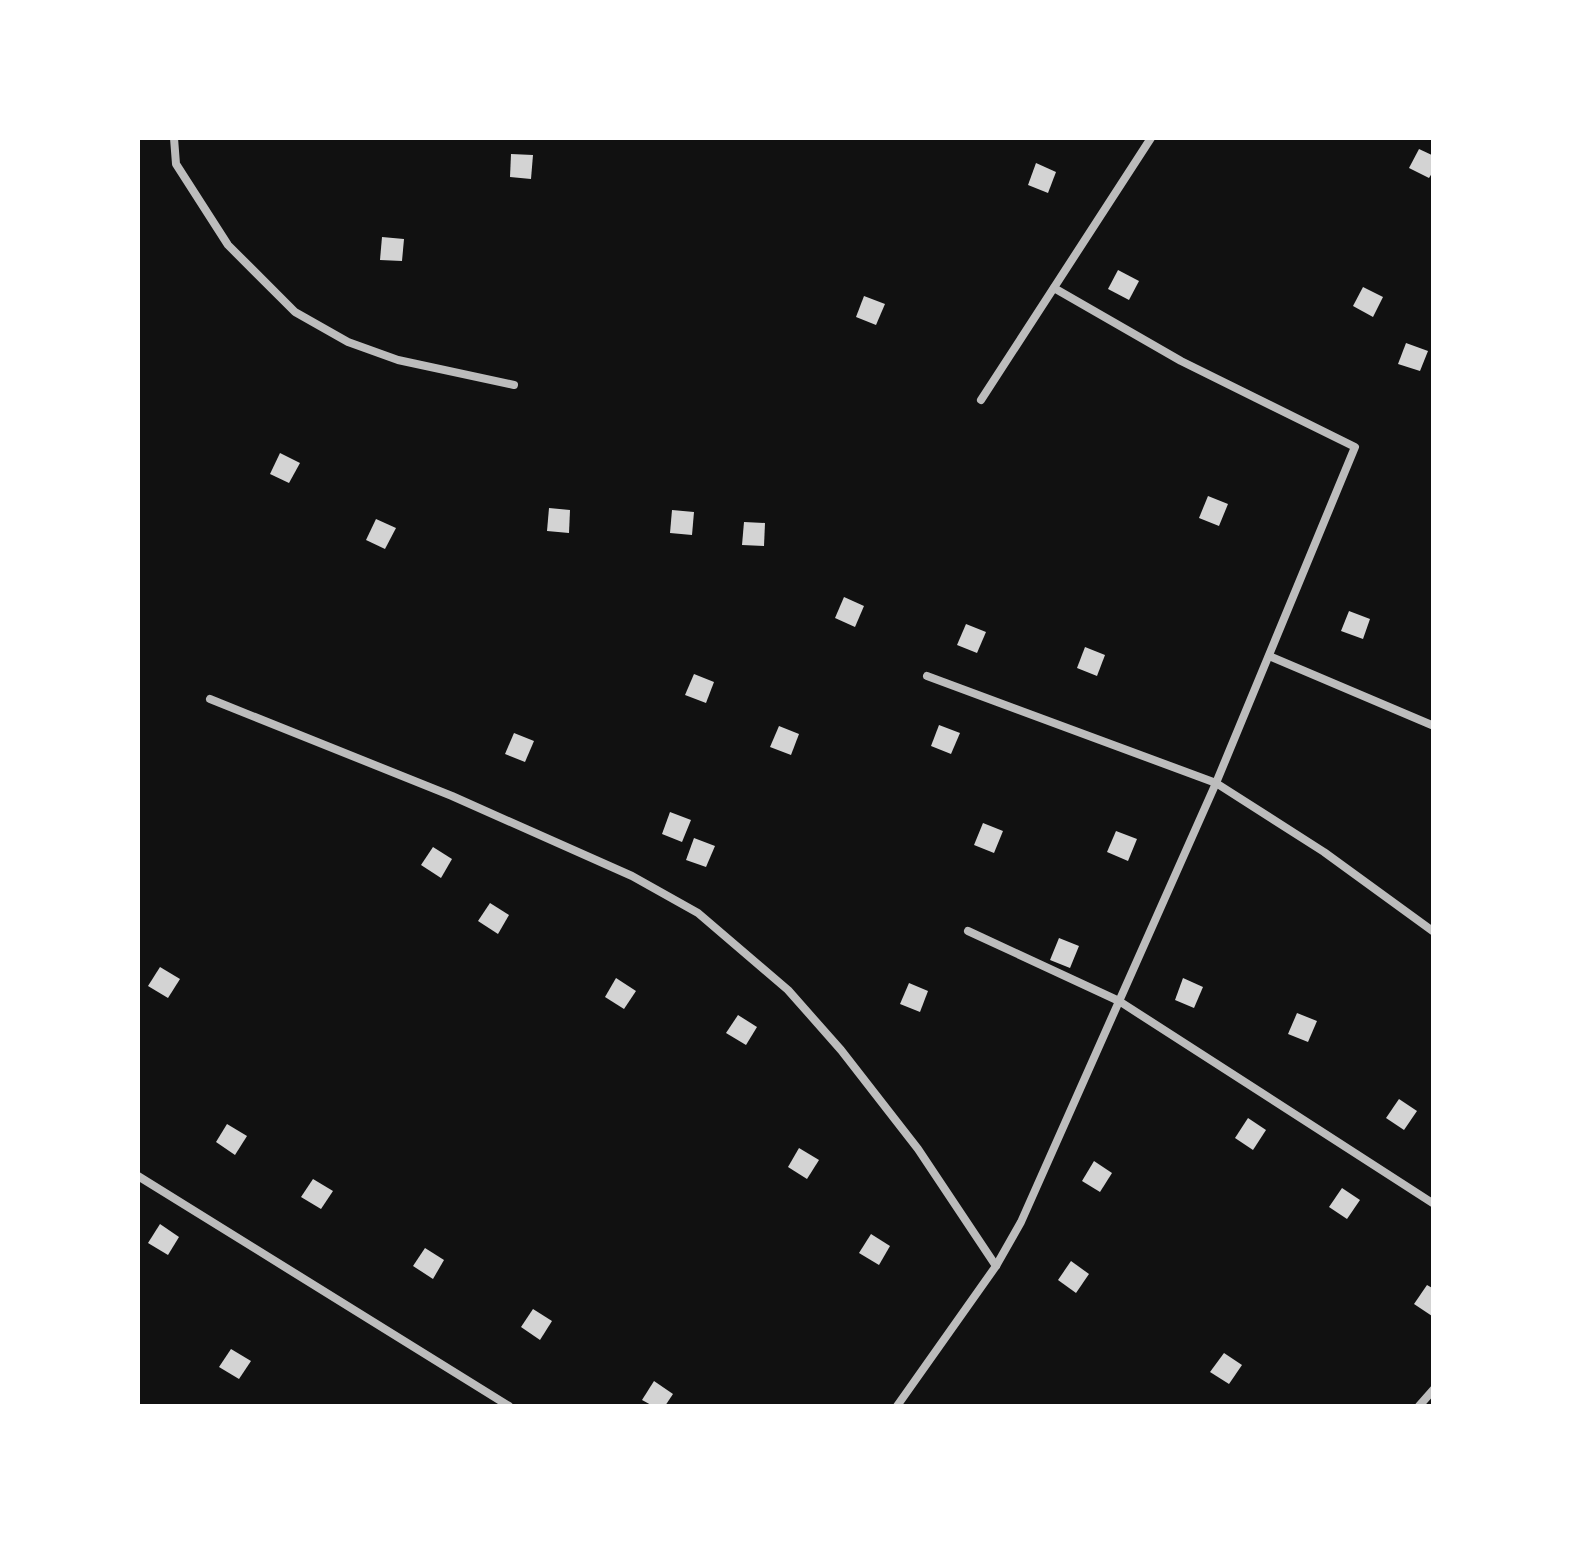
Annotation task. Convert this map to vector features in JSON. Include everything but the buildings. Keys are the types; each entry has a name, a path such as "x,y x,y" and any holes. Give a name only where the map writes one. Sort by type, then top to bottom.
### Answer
{"lane":[{"path":"174,138 176,164 228,244 295,312 348,342 398,360 514,385"},
{"path":"981,400 1151,138"},
{"path":"897,1406 996,1266 1021,1222 1216,783 1355,447 1182,360 1054,288"},
{"path":"1269,656 1434,726"},
{"path":"926,676 1216,783 1324,852 1434,932"},
{"path":"210,698 452,796 632,876 698,912 788,990 841,1050 918,1149 996,1266"},
{"path":"968,932 1119,1002 1434,1204"},
{"path":"138,1176 509,1406"},
{"path":"1419,1406 1434,1389"}]}
